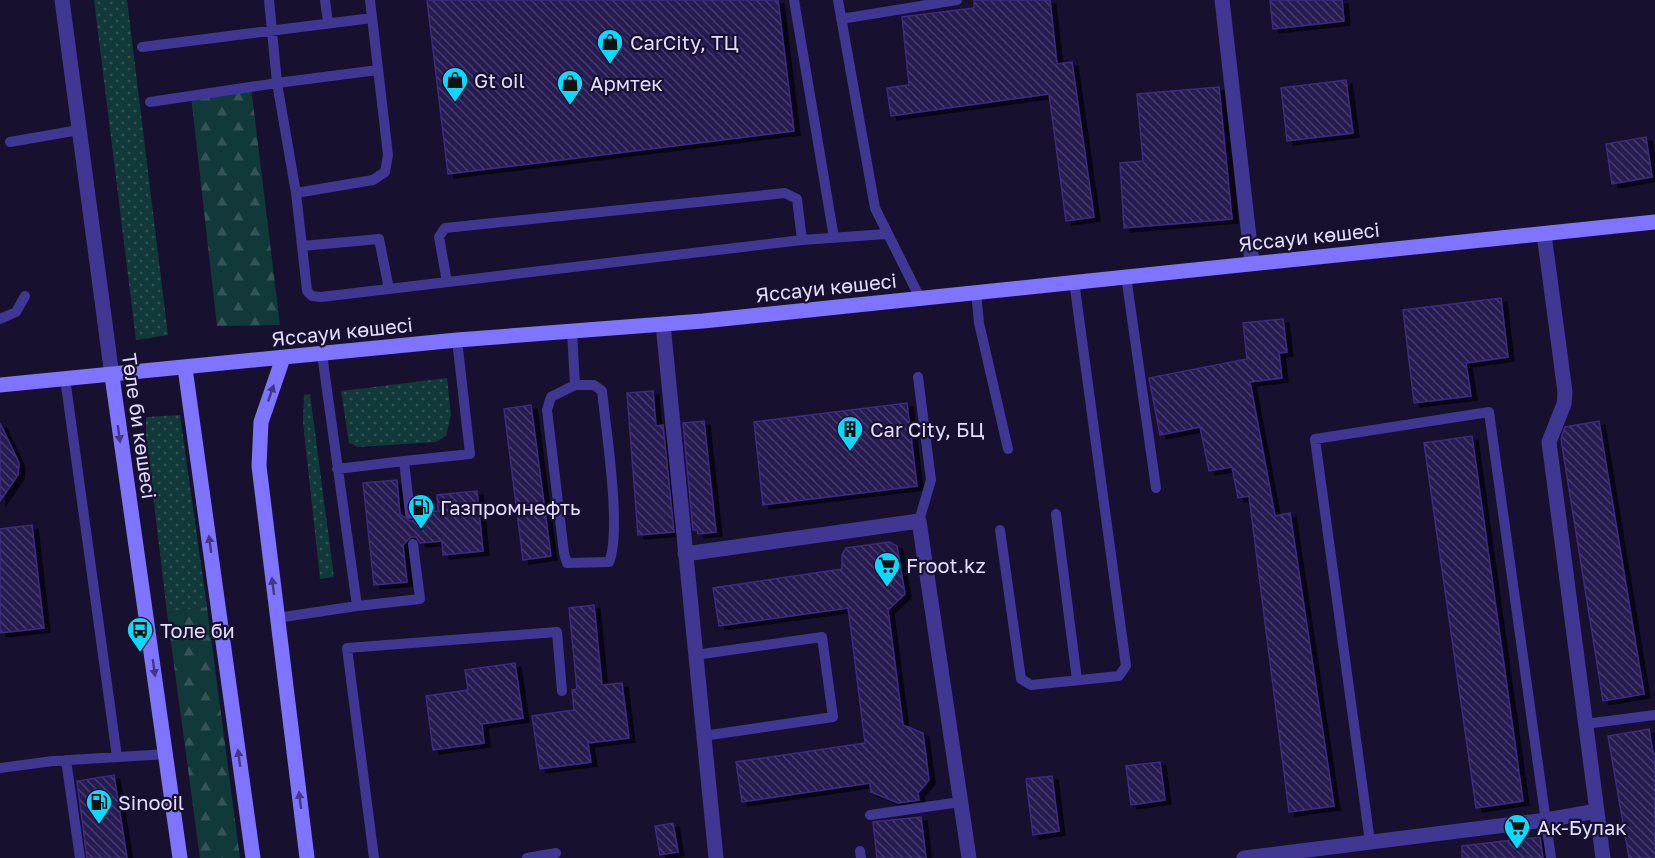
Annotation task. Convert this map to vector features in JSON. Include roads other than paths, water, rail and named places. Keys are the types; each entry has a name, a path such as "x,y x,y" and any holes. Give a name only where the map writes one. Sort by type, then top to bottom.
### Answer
{"main road":[{"name":"Яссауи көшесі","path":"0,385 457,340 663,324 1655,222"},
{"path":"283,358 261,422 258,466 307,858"},
{"path":"185,368 253,858"},
{"name":"Төле би көшесі","path":"112,375 180,858"}],"street":[{"name":"Төле би көшесі","path":"62,0 112,375"},
{"path":"1222,0 1252,263"},
{"path":"1544,234 1565,392 1564,404 1549,442 1603,858"},
{"path":"663,324 716,858"},
{"path":"685,554 919,521 969,858"},
{"path":"1244,858 1546,820 1597,811"}],"lane":[{"path":"269,0 277,83 296,193 307,291 312,296 802,240 886,234"},
{"path":"325,0 328,23"},
{"path":"296,193 374,180 386,172 388,155 370,0"},
{"path":"794,0 834,238"},
{"path":"838,0 875,208 920,298"},
{"path":"842,19 957,0"},
{"path":"142,47 372,18"},
{"path":"150,102 378,70"},
{"path":"10,142 79,130"},
{"path":"447,282 439,237 445,228 785,193 797,200 802,240"},
{"path":"302,246 379,239 389,289"},
{"path":"1126,276 1156,488"},
{"path":"1000,530 1021,680 1031,685 1119,676 1126,666 1074,281"},
{"path":"976,292 980,323 1008,449"},
{"path":"0,320 16,312 25,296"},
{"path":"572,331 575,385"},
{"path":"337,469 470,454 457,340"},
{"path":"322,354 357,606"},
{"path":"918,377 932,480 919,521"},
{"path":"65,378 117,757"},
{"path":"575,385 594,385 602,392 611,481 614,550 609,562 567,563 564,553 547,410 550,397 575,385"},
{"path":"1370,842 1315,439 1489,412 1551,858"},
{"path":"404,462 410,513"},
{"path":"1056,514 1077,680"},
{"path":"277,618 420,599 413,544"},
{"path":"374,858 347,648 557,632 562,691"},
{"path":"695,655 822,637 833,717 703,736"},
{"path":"1585,724 1655,715"},
{"path":"0,768 66,760 167,754"},
{"path":"66,760 80,858"},
{"path":"870,815 960,802"},
{"path":"527,858 556,853"}],"place":[{"name":"CarCity, ТЦ","path":"610,65"},
{"name":"Gt oil","path":"455,103"},
{"name":"Армтек","path":"570,106"},
{"name":"Car City, БЦ","path":"850,452"},
{"name":"Газпромнефть","path":"421,530"},
{"name":"Froot.kz","path":"887,588"},
{"name":"Толе би","path":"140,653"},
{"name":"Sinooil","path":"99,825"},
{"name":"Ак-Булак","path":"1517,850"}]}
